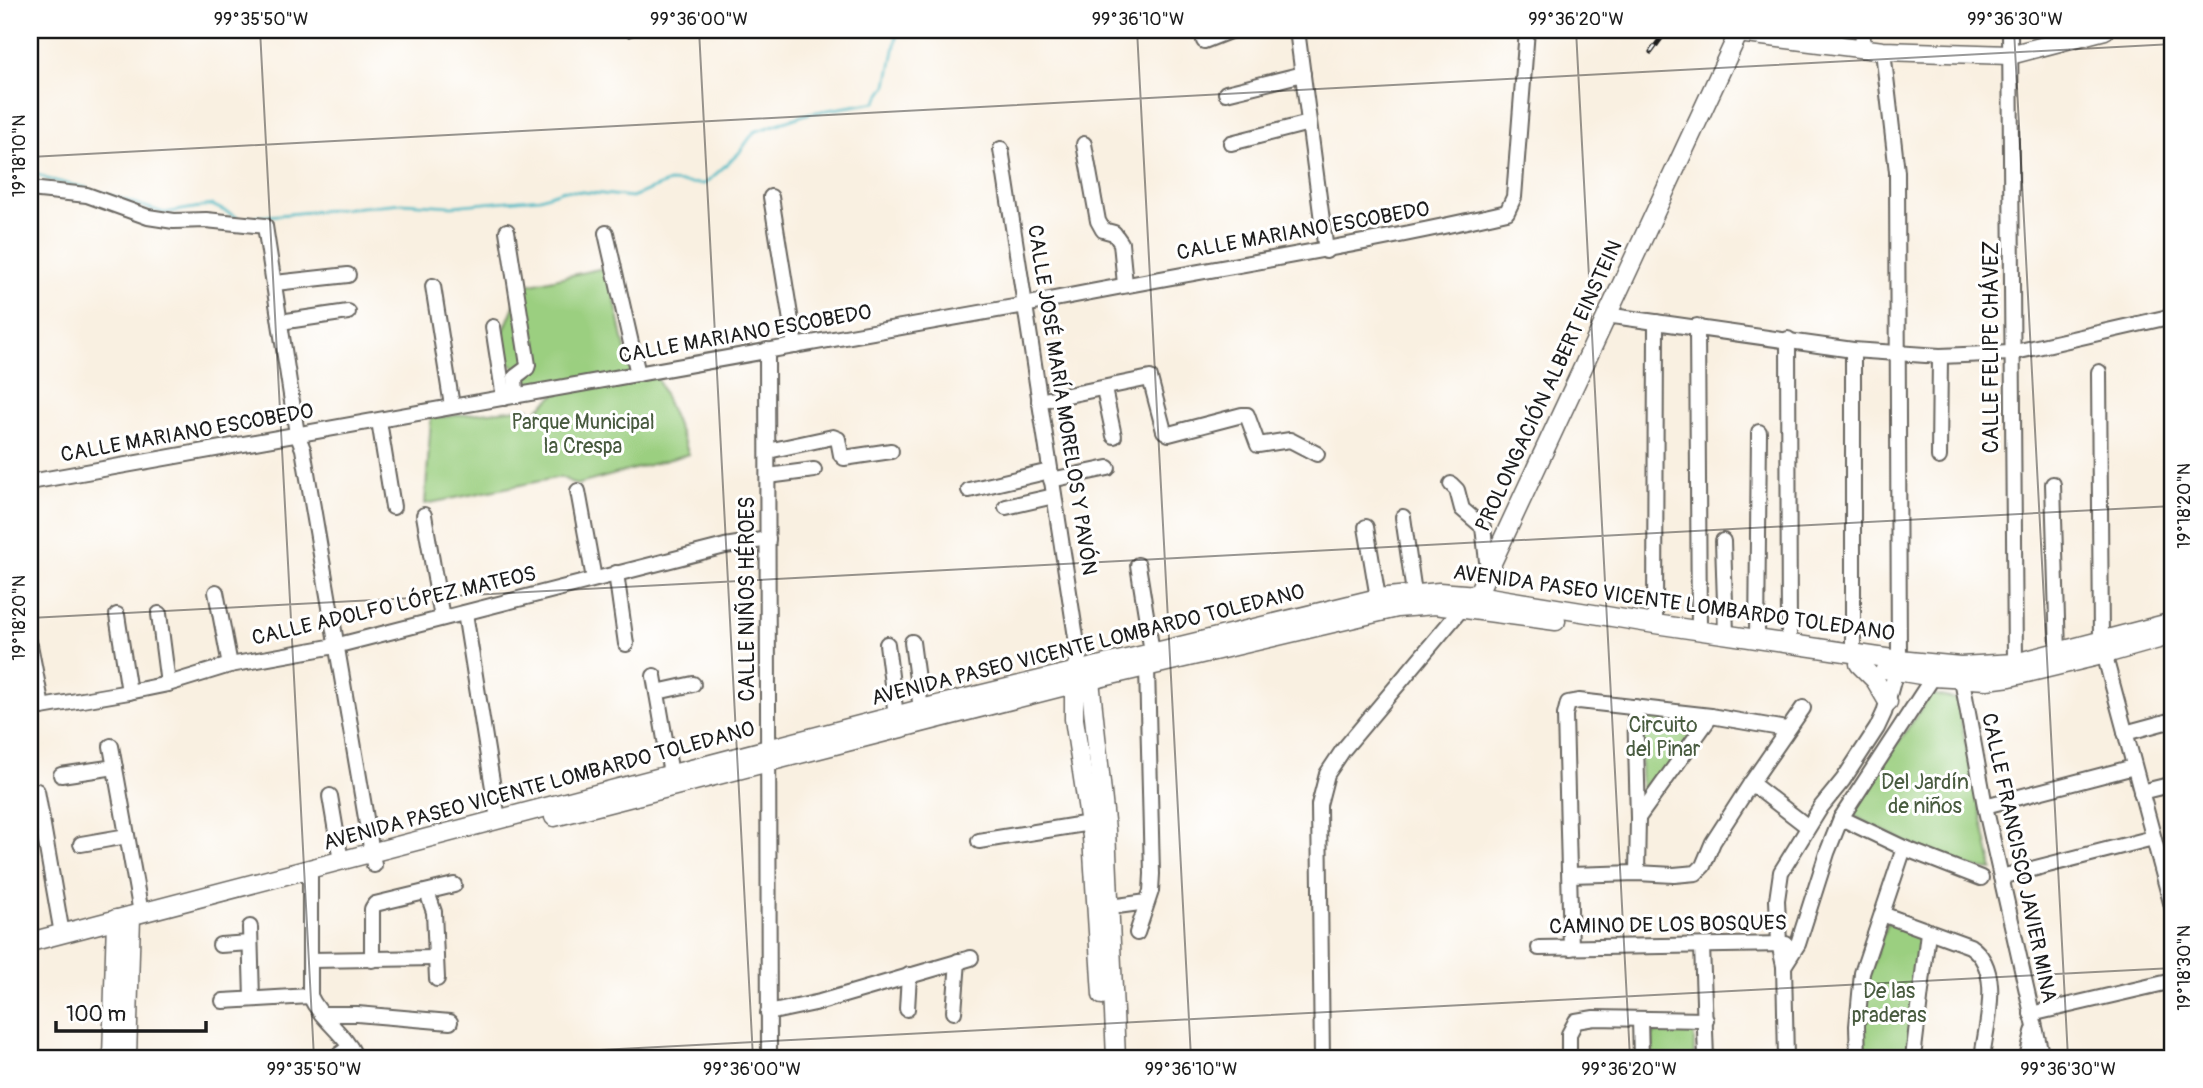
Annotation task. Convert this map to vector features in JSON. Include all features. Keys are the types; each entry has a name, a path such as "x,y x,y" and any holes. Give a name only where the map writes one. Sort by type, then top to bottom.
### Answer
{"main road":[{"path":"1739,31 1835,38 1862,49 1883,51 2010,55 2054,37 2105,30"},
{"name":"PROLONGACIÓN ALBERT EINSTEIN","path":"1463,607 1477,595 1739,31"},
{"name":"AVENIDA PASEO VICENTE LOMBARDO TOLEDANO","path":"1149,659 1378,598 1439,592 1477,595 1655,624 1789,642 1856,658"},
{"name":"AVENIDA PASEO VICENTE LOMBARDO TOLEDANO","path":"310,874 341,861 372,859 498,819 671,774 767,757 921,709 1081,672 1397,608 1435,605 1463,607 1937,671 2010,677 2101,649 2173,622"},
{"name":"AVENIDA PASEO VICENTE LOMBARDO TOLEDANO","path":"1961,673 2058,653 2101,649 2173,635"},
{"path":"1856,658 1875,680 1888,702"},
{"name":"AVENIDA PASEO VICENTE LOMBARDO TOLEDANO","path":"30,953 127,922 310,874 547,818 1081,672"},
{"name":"CALLE JOSÉ MARÍA MORELOS Y PAVÓN","path":"1081,672 1074,719 1090,823 1110,906 1116,1058"},
{"name":"CALLE JOSÉ MARÍA MORELOS Y PAVÓN","path":"1081,672 1106,830 1102,875 1104,1058"},
{"path":"112,1058 127,922"},
{"path":"127,922 127,1058"},
{"name":"AVENIDA PASEO VICENTE LOMBARDO TOLEDANO","path":"30,942 127,922"}],"street":[{"path":"1204,41 1232,30"},
{"path":"1297,30 1326,251"},
{"name":"CALLE MARIANO ESCOBEDO","path":"30,482 1025,305 1125,284 1326,251 1507,212 1514,197 1527,30"},
{"path":"1862,49 1863,30"},
{"name":"CALLE FELIPE CHÁVEZ","path":"2010,30 2015,663"},
{"path":"1786,1058 1784,967 1779,943 1777,885 1781,872 1808,827 1877,728 1888,702 1898,665 1897,172 1883,51"},
{"path":"1226,93 1303,74"},
{"path":"1231,143 1309,123"},
{"path":"1084,144 1098,221 1103,230 1114,233 1121,243 1125,284"},
{"name":"CALLE JOSÉ MARÍA MORELOS Y PAVÓN","path":"1001,149 1081,672"},
{"path":"30,189 87,195 148,217 265,226 296,434 303,449 372,859"},
{"path":"771,197 795,345"},
{"path":"507,231 528,367 515,377 510,397"},
{"path":"606,233 638,374"},
{"path":"275,282 348,275"},
{"path":"433,286 452,406"},
{"path":"280,322 348,312"},
{"path":"1606,315 1853,350 1940,356 2011,353 2173,316"},
{"path":"1655,624 1656,322"},
{"path":"1697,326 1699,630"},
{"path":"493,327 510,397"},
{"path":"1788,339 1789,642"},
{"name":"CALLE NIÑOS HÉROES","path":"767,350 769,1058"},
{"path":"1853,350 1856,658"},
{"path":"1939,457 1940,356"},
{"path":"2099,372 2101,649 2173,910"},
{"path":"1039,401 1150,378 1164,431 1169,435 1247,415 1258,445 1290,440 1317,454"},
{"path":"1104,389 1114,436"},
{"path":"379,421 394,507"},
{"path":"1757,638 1759,432"},
{"path":"768,451 834,437 838,439 844,458 891,451"},
{"path":"969,489 1108,468"},
{"path":"768,477 814,470"},
{"path":"1451,484 1458,490 1462,509 1483,527 1488,570"},
{"path":"2053,484 2058,653"},
{"path":"578,491 594,579"},
{"path":"1006,506 1054,496"},
{"path":"424,515 442,618"},
{"path":"1403,517 1414,593"},
{"path":"1366,527 1378,598"},
{"name":"CALLE ADOLFO LÓPEZ MATEOS","path":"36,708 168,684 230,665 335,646 724,546 768,539"},
{"path":"1723,541 1726,634"},
{"path":"1137,933 1153,874 1149,659 1138,565"},
{"path":"616,573 626,644"},
{"path":"216,592 230,665"},
{"name":"PROLONGACIÓN ALBERT EINSTEIN","path":"1322,1058 1319,805 1327,774 1343,750 1463,607"},
{"path":"465,613 498,819"},
{"path":"159,614 168,684"},
{"path":"117,615 129,692"},
{"path":"912,642 921,709"},
{"path":"887,644 896,716"},
{"path":"30,645 36,708"},
{"path":"1784,967 1798,944 1841,817 1937,671"},
{"name":"CALLE FRANCISCO JAVIER MINA","path":"1961,673 1985,806 2042,1058"},
{"path":"654,676 671,774"},
{"path":"657,692 693,684"},
{"path":"1571,948 1565,715 1567,706 1572,701 1635,707 1712,716 1786,729"},
{"path":"1635,707 1637,873"},
{"path":"1570,875 1696,873 1703,866 1713,842 1802,708"},
{"path":"1638,818 1712,716"},
{"path":"2125,733 2173,720"},
{"path":"111,746 127,836 127,922"},
{"path":"61,775 115,767"},
{"path":"1985,806 2134,767"},
{"path":"1843,780 1857,790"},
{"path":"1751,783 1808,827"},
{"path":"2141,792 2173,784"},
{"path":"37,791 62,934"},
{"path":"330,796 341,861"},
{"path":"1841,817 1904,848 1981,878"},
{"path":"979,841 1090,823"},
{"path":"81,844 127,836"},
{"path":"2001,877 2153,838"},
{"path":"1858,1058 1857,1026 1862,973 1904,848"},
{"path":"310,874 310,996 353,1053 335,1058"},
{"path":"372,960 372,909 375,904 454,885"},
{"path":"427,892 434,912 438,979"},
{"path":"1110,906 1147,902"},
{"path":"1882,914 1970,946 1979,952 1986,962 1990,994 1982,1058"},
{"path":"250,927 252,999"},
{"path":"1913,1058 1928,932"},
{"path":"220,945 250,943"},
{"name":"CAMINO DE LOS BOSQUES","path":"1539,948 1798,944"},
{"path":"1702,946 1706,1058"},
{"path":"312,960 436,958"},
{"path":"768,1013 820,1002 964,960 954,1012"},
{"path":"907,1009 909,975"},
{"path":"2031,1014 2173,981"},
{"path":"223,1001 310,996"},
{"path":"322,1014 357,1014 450,1022"},
{"path":"339,1034 357,1014"},
{"path":"1569,1058 1569,1034 1576,1021 1594,1018 1706,1020"},
{"path":"1640,1019 1641,1058"},
{"path":"2027,1058 2034,1030"}],"green space":[{"name":"Parque Municipal la Crespa","path":"608,267 629,367 636,373 538,391 496,350 522,286"},
{"name":"Parque Municipal la Crespa","path":"656,375 689,454 576,485 561,477 425,504 431,418 529,408 532,414 562,389"},
{"name":"Del Jardín de niños","path":"1931,694 1956,699 1993,870 1976,868 1939,856 1850,814"},
{"name":"Circuito del Pinar","path":"1639,711 1705,720 1642,804"},
{"name":"De las praderas","path":"1887,922 1921,937 1907,1058 1864,1058 1862,1025 1867,982"},
{"path":"1694,1031 1694,1058 1653,1058 1653,1033"}],"waterway":[{"path":"247,218 402,203 452,206 540,198 564,190 632,197 669,182 705,184 739,153 754,132 810,113 876,102 887,85 898,30"},
{"path":"940,30 950,30"},
{"path":"30,170 47,179 87,188"},
{"path":"100,192 164,213 212,205 237,217"}],"railway":[{"path":"629,35 644,30"},
{"path":"1651,52 1667,30"}]}
